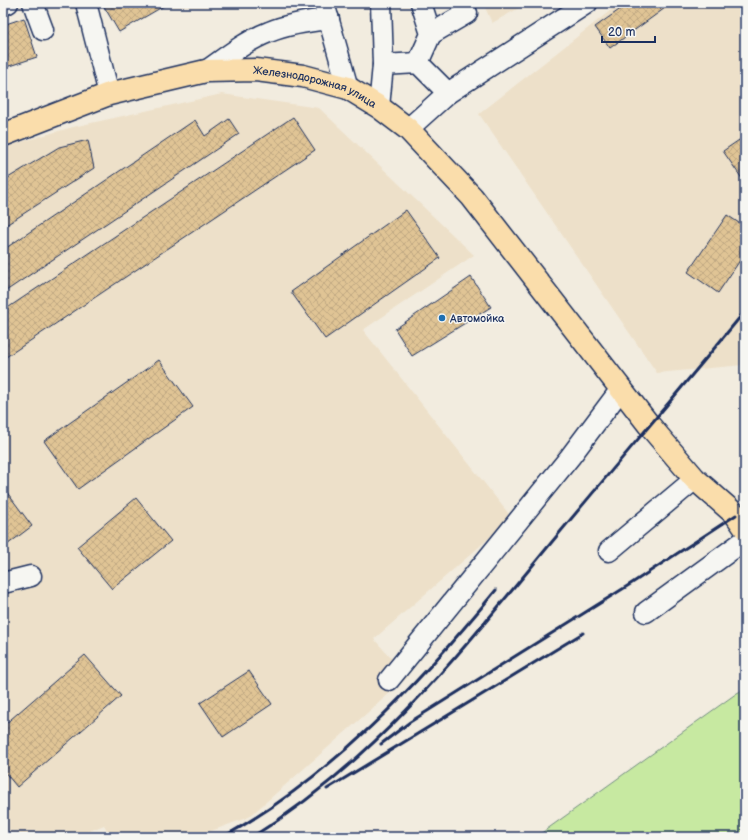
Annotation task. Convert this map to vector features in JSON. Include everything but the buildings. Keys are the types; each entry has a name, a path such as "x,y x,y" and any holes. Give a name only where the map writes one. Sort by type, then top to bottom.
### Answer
{"main road":[{"name":"Железнодорожная улица","path":"3,135 109,94 206,71 256,70 303,76 348,88 379,107 408,129 472,197 621,389 695,479 736,515 745,528"}],"street":[{"path":"3,5 8,3"},
{"path":"33,3 43,30"},
{"path":"86,3 109,94"},
{"path":"379,107 382,66 381,3"},
{"path":"421,3 431,34"},
{"path":"408,129 448,93 587,3"},
{"path":"206,71 240,47 268,32 300,22 327,11 348,88"},
{"path":"418,63 431,34 466,13"},
{"path":"382,66 418,63 448,93"},
{"path":"389,680 570,457 621,389"},
{"path":"609,552 695,479"},
{"path":"646,612 745,540"},
{"path":"3,583 31,576"}],"shaded area":[{"path":"483,3 528,3 492,23"},
{"path":"620,3 745,3 745,367 743,365 657,373 479,114"},
{"path":"222,94 319,108 474,255 363,330 512,518 374,639 408,677 249,817 195,837 111,837 104,825 75,837 3,837 3,147 73,127"}],"green space":[{"path":"745,689 745,837 536,837 737,693"}],"railway":[{"path":"252,837 297,807 339,774 379,738 416,700 488,620 745,311"},
{"path":"381,744 410,722 629,585 736,515"},
{"path":"223,837 300,787 371,727 436,660 496,590"},
{"path":"327,789 583,633"}],"place":[{"name":"Автомойка","path":"442,318"}]}
